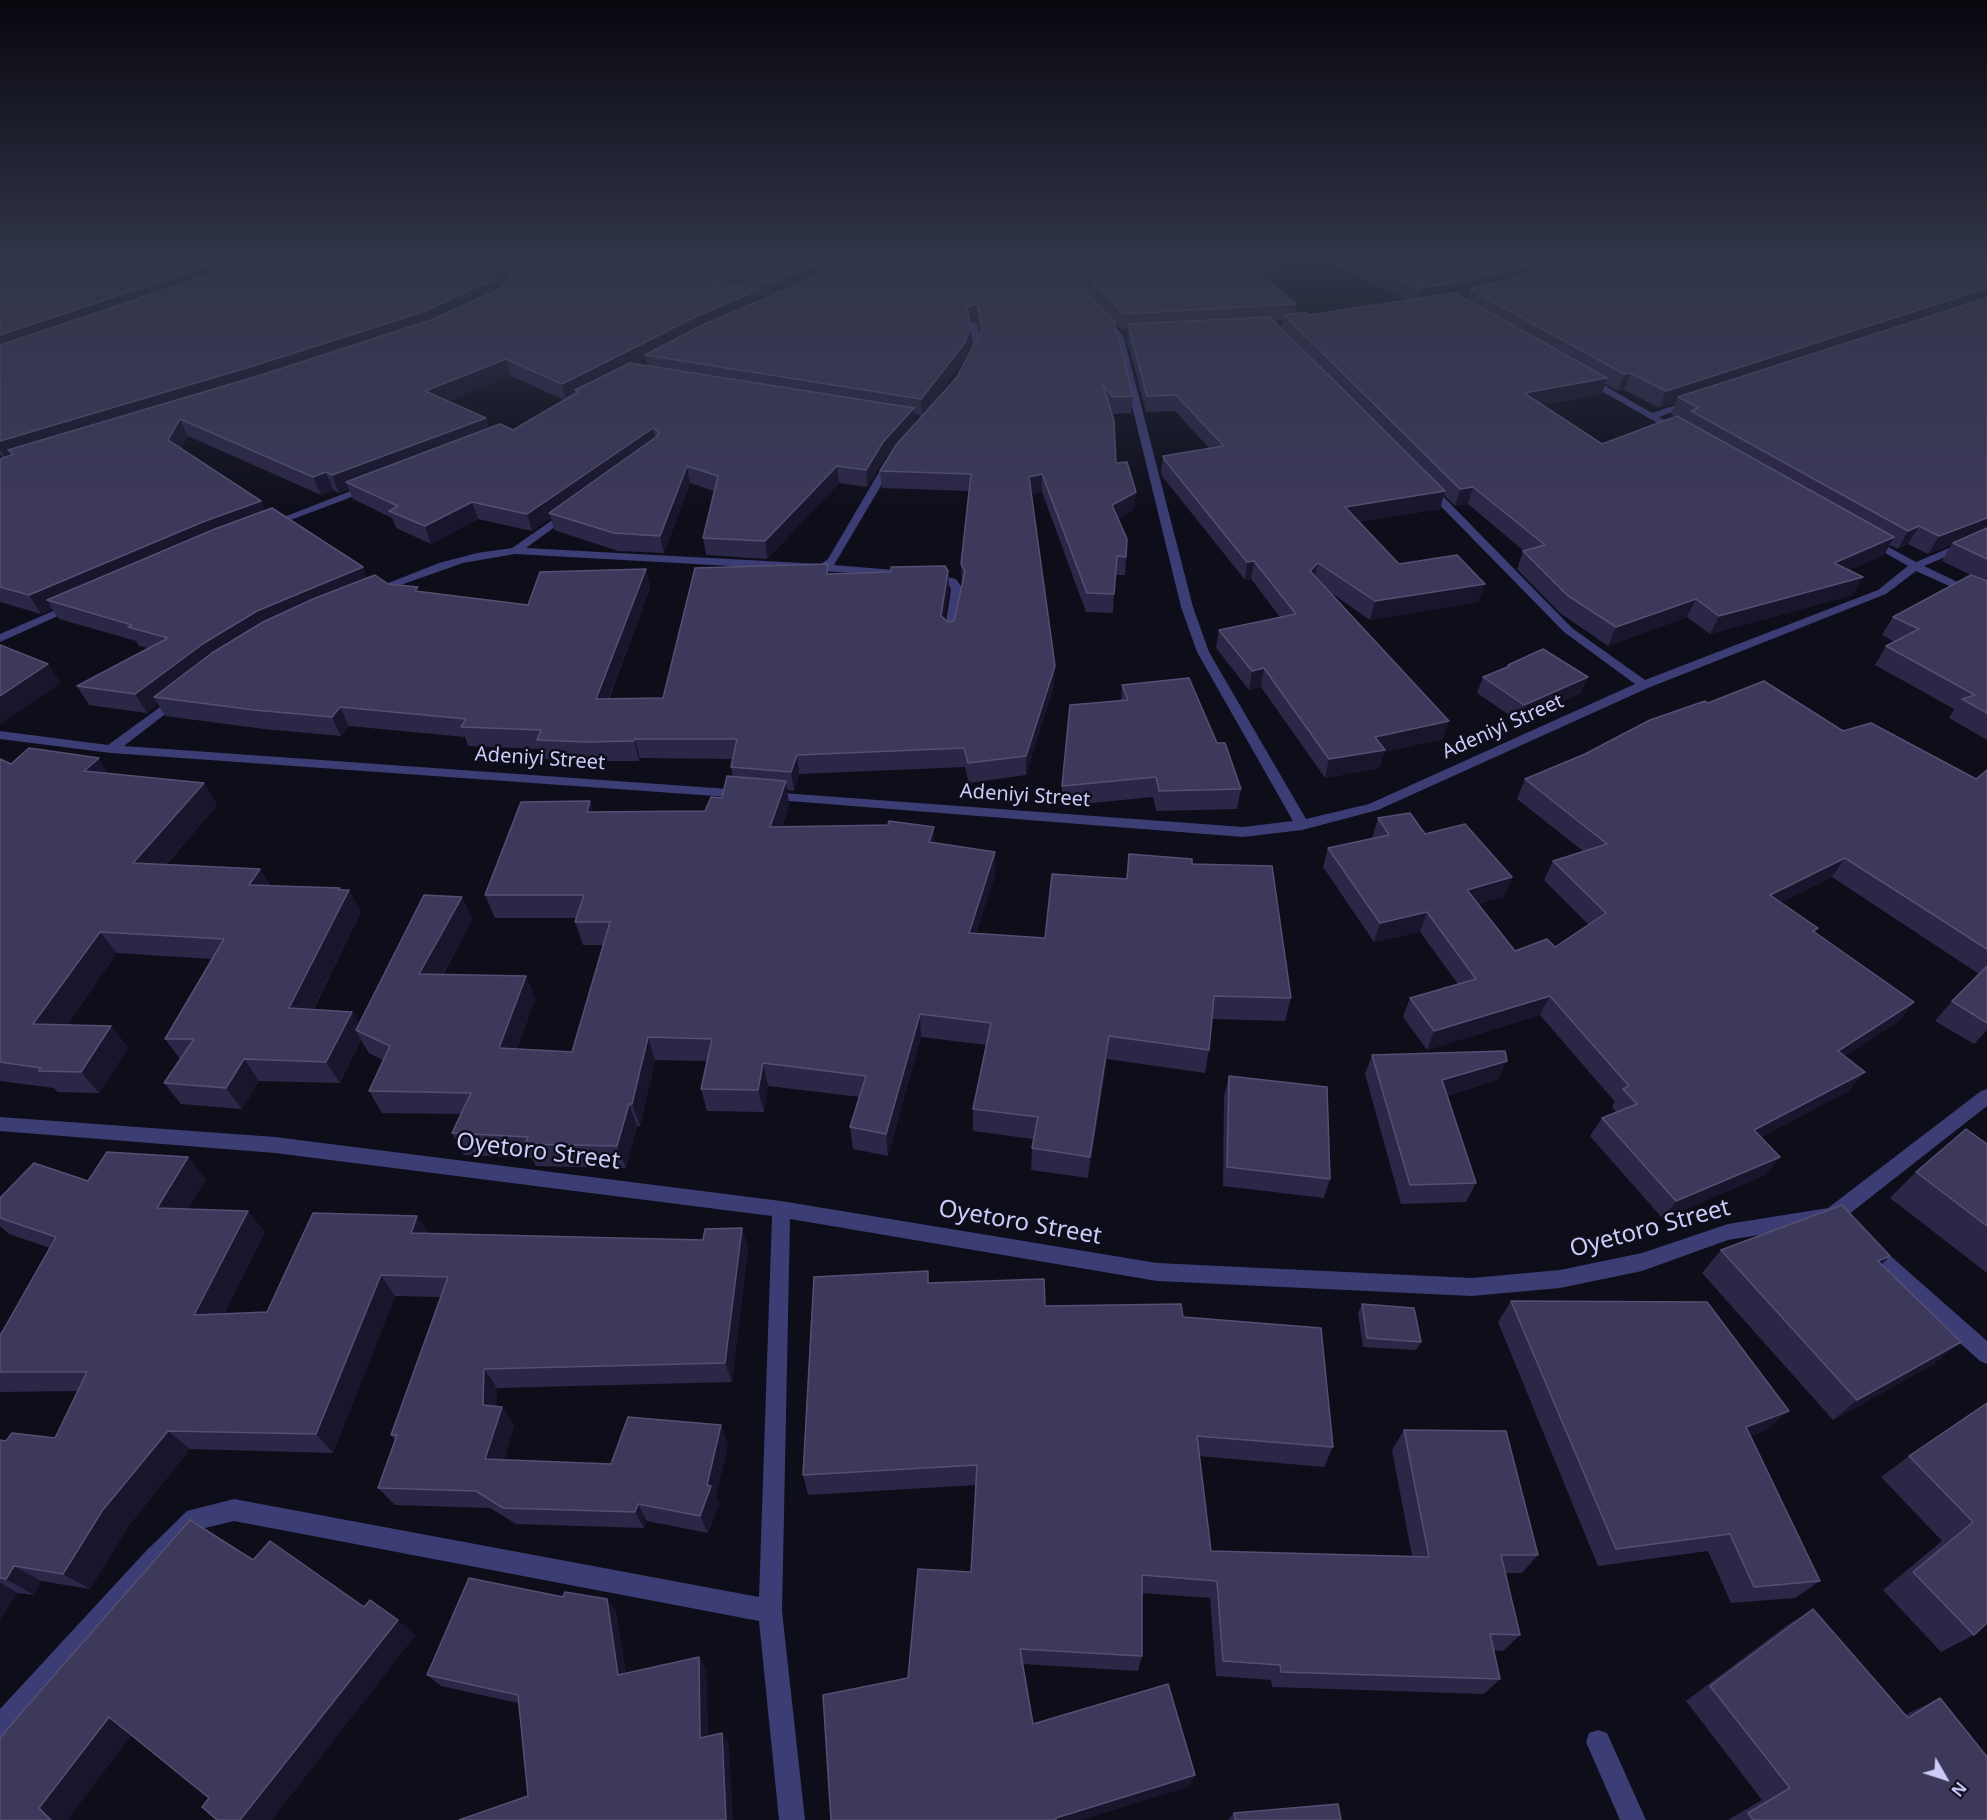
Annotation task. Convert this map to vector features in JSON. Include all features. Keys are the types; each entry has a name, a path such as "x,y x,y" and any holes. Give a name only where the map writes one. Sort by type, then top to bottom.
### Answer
{"street":[{"path":"967,365 975,345"},
{"path":"1127,345 1187,607 1203,652 1240,713 1302,825"},
{"path":"1578,374 1692,439"},
{"path":"1651,416 1695,401"},
{"path":"823,567 832,561 898,453"},
{"path":"1420,478 1568,630 1644,685"},
{"path":"252,531 383,482"},
{"path":"515,551 580,504"},
{"name":"Adeniyi Street","path":"0,735 111,749 1243,832 1302,825 1373,807 1644,685 1882,592 1915,566 1987,534"},
{"path":"1864,537 1915,566 1987,600"},
{"path":"361,596 456,559 485,552 515,551 823,567 940,577 951,581 957,589 950,635"},
{"path":"0,638 86,600"},
{"path":"111,749 191,688"},
{"name":"Oyetoro Street","path":"0,1124 275,1145 781,1209 1156,1272 1472,1287 1560,1279 1642,1262 1728,1232 1832,1216 1987,1096"},
{"path":"781,1209 770,1611 792,1820"},
{"path":"1832,1216 1987,1354"},
{"path":"0,1726 154,1558 195,1519 234,1510 770,1611"},
{"path":"1598,1742 1633,1820"}],"building":[{"path":"0,345 319,345 0,441"},
{"path":"354,345 640,345 562,384 506,359 425,391 486,418 332,475 326,472 313,477 180,419 168,440 261,501 205,521 29,595 0,587 0,459 14,454 8,450"},
{"path":"664,345 963,345 921,399 645,355"},
{"path":"974,345 1120,345 1133,396 1113,397 1103,385 1114,421 1116,463 1127,462 1136,492 1112,505 1127,539 1126,557 1117,556 1114,594 1087,593 1042,474 1029,477 1055,666 1026,756 968,763 964,748 797,755 791,772 731,767 737,739 635,739 634,741 586,742 537,740 541,730 461,727 466,719 340,707 332,717 154,697 212,653 263,622 313,599 375,575 388,584 418,587 415,591 528,605 540,572 646,569 596,699 663,698 695,568 828,564 827,574 891,572 891,567 945,566 948,571 941,616 948,622 954,621 965,571 961,564 971,474 880,471 896,445 957,377"},
{"path":"1134,345 1298,345 1445,491 1345,507 1399,564 1457,555 1485,584 1375,601 1318,563 1310,571 1449,721 1375,737 1385,750 1329,759 1264,668 1252,671 1219,630 1296,614 1254,561 1247,562 1163,456 1224,446 1176,395 1147,396"},
{"path":"1314,345 1548,345 1607,378 1524,393 1602,444 1677,416 1894,537 1834,563 1863,577 1719,616 1696,599 1616,627 1567,595 1523,551 1545,545 1473,487 1460,489"},
{"path":"1571,345 1810,345 1666,391 1630,373 1624,374"},
{"path":"1841,345 1987,345 1987,518 1939,536 1919,526 1908,531 1691,411 1699,408 1678,397"},
{"path":"630,363 914,408 883,442 866,470 837,466 765,541 703,538 718,476 687,466 660,536 614,533 549,513 656,437 659,433 653,428 527,514 472,502 425,526 389,511 398,506 346,482 500,424 513,430 578,392 575,390"},
{"path":"272,508 363,567 257,611 204,643 135,694 77,686 168,638 47,600 215,529"},
{"path":"1987,528 1987,559 1953,543"},
{"path":"1971,575 1987,581 1987,713 1962,699 1975,695 1886,646 1919,629 1893,617"},
{"path":"0,645 48,664 0,696"},
{"path":"1543,649 1588,677 1524,705 1483,677 1510,666 1508,665"},
{"path":"1189,678 1217,743 1225,743 1241,789 1159,791 1156,777 1062,786 1070,705 1128,700 1122,685"},
{"path":"1764,681 1843,731 1871,723 1976,779 1987,770 1987,949 1845,858 1770,895 1818,928 1813,931 1914,1002 1838,1051 1865,1072 1754,1130 1780,1157 1676,1201 1602,1118 1637,1104 1623,1089 1629,1086 1550,996 1434,1031 1410,998 1476,979 1427,912 1380,923 1328,848 1389,835 1378,818 1410,813 1425,834 1465,824 1512,877 1467,890 1515,951 1547,939 1555,947 1606,913 1553,861 1607,844 1525,779 1585,754 1650,720 1705,701 1708,703"},
{"path":"29,748 99,758 84,771 204,783 133,863 260,869 249,885 349,890 289,1008 352,1012 326,1062 244,1059 226,1088 164,1083 194,1039 165,1039 224,939 100,932 33,1024 111,1026 81,1072 39,1071 41,1068 0,1062 0,759 11,764"},
{"path":"727,776 786,781 770,827 888,825 889,821 934,827 929,842 995,852 969,933 1045,938 1052,874 1127,879 1129,854 1192,859 1192,864 1272,866 1291,998 1214,996 1209,1050 1109,1036 1090,1157 1032,1148 1038,1117 973,1109 991,1023 920,1014 886,1134 850,1127 866,1076 763,1063 758,1090 701,1089 712,1039 648,1037 632,1104 629,1104 617,1146 525,1144 528,1137 452,1133 471,1093 369,1091 390,1046 356,1030 424,895 462,897 419,974 526,976 499,1048 572,1052 610,922 575,922 584,895 485,895 521,802 590,801 587,812 705,811 711,797 722,798"},
{"path":"1987,966 1987,1023 1952,1001"},
{"path":"1505,1051 1507,1061 1442,1080 1476,1183 1410,1185 1372,1055"},
{"path":"1229,1076 1327,1087 1330,1179 1227,1167"},
{"path":"1966,1129 1987,1144 1987,1226 1916,1172"},
{"path":"107,1152 188,1157 157,1208 248,1211 194,1315 267,1312 313,1213 417,1216 411,1233 703,1240 705,1229 742,1228 725,1363 484,1369 483,1405 502,1407 485,1459 611,1464 628,1417 721,1425 707,1485 711,1486 700,1516 638,1504 635,1512 503,1508 476,1491 378,1488 397,1435 391,1435 448,1277 381,1275 316,1434 168,1431 102,1511 63,1574 14,1566 6,1579 0,1578 0,1440 6,1441 12,1433 55,1438 87,1372 0,1372 0,1334 56,1237 0,1218 0,1198 34,1163 88,1181"},
{"path":"1842,1205 1890,1256 1878,1261 1961,1342 1857,1400 1721,1250"},
{"path":"928,1271 928,1283 1044,1279 1045,1306 1181,1304 1183,1317 1321,1328 1333,1447 1197,1436 1211,1551 1429,1557 1404,1430 1506,1431 1538,1555 1501,1555 1520,1635 1490,1634 1500,1679 1281,1672 1280,1665 1223,1661 1217,1581 1142,1575 1142,1656 1020,1649 1033,1724 1168,1684 1195,1775 1056,1818 1056,1820 831,1820 823,1695 908,1678 918,1569 971,1572 977,1465 803,1475 814,1277"},
{"path":"1511,1301 1707,1302 1789,1411 1746,1427 1820,1581 1754,1587 1730,1534 1616,1549"},
{"path":"1362,1304 1414,1308 1421,1342 1367,1338"},
{"path":"1987,1403 1987,1623 1974,1635 1913,1572 1973,1522 1909,1456"},
{"path":"190,1520 253,1560 270,1541 364,1607 370,1600 398,1620 240,1820 217,1820 202,1807 209,1798 109,1717 39,1808 51,1820 0,1820 0,1738"},
{"path":"469,1578 563,1597 565,1592 607,1599 618,1675 699,1657 700,1738 722,1733 726,1820 459,1820 528,1796 518,1695 427,1675"},
{"path":"1813,1609 1908,1718 1940,1698 1987,1757 1987,1820 1753,1820 1748,1813 1790,1788 1710,1686"},
{"path":"1338,1804 1341,1820 1235,1820 1234,1813"}]}
